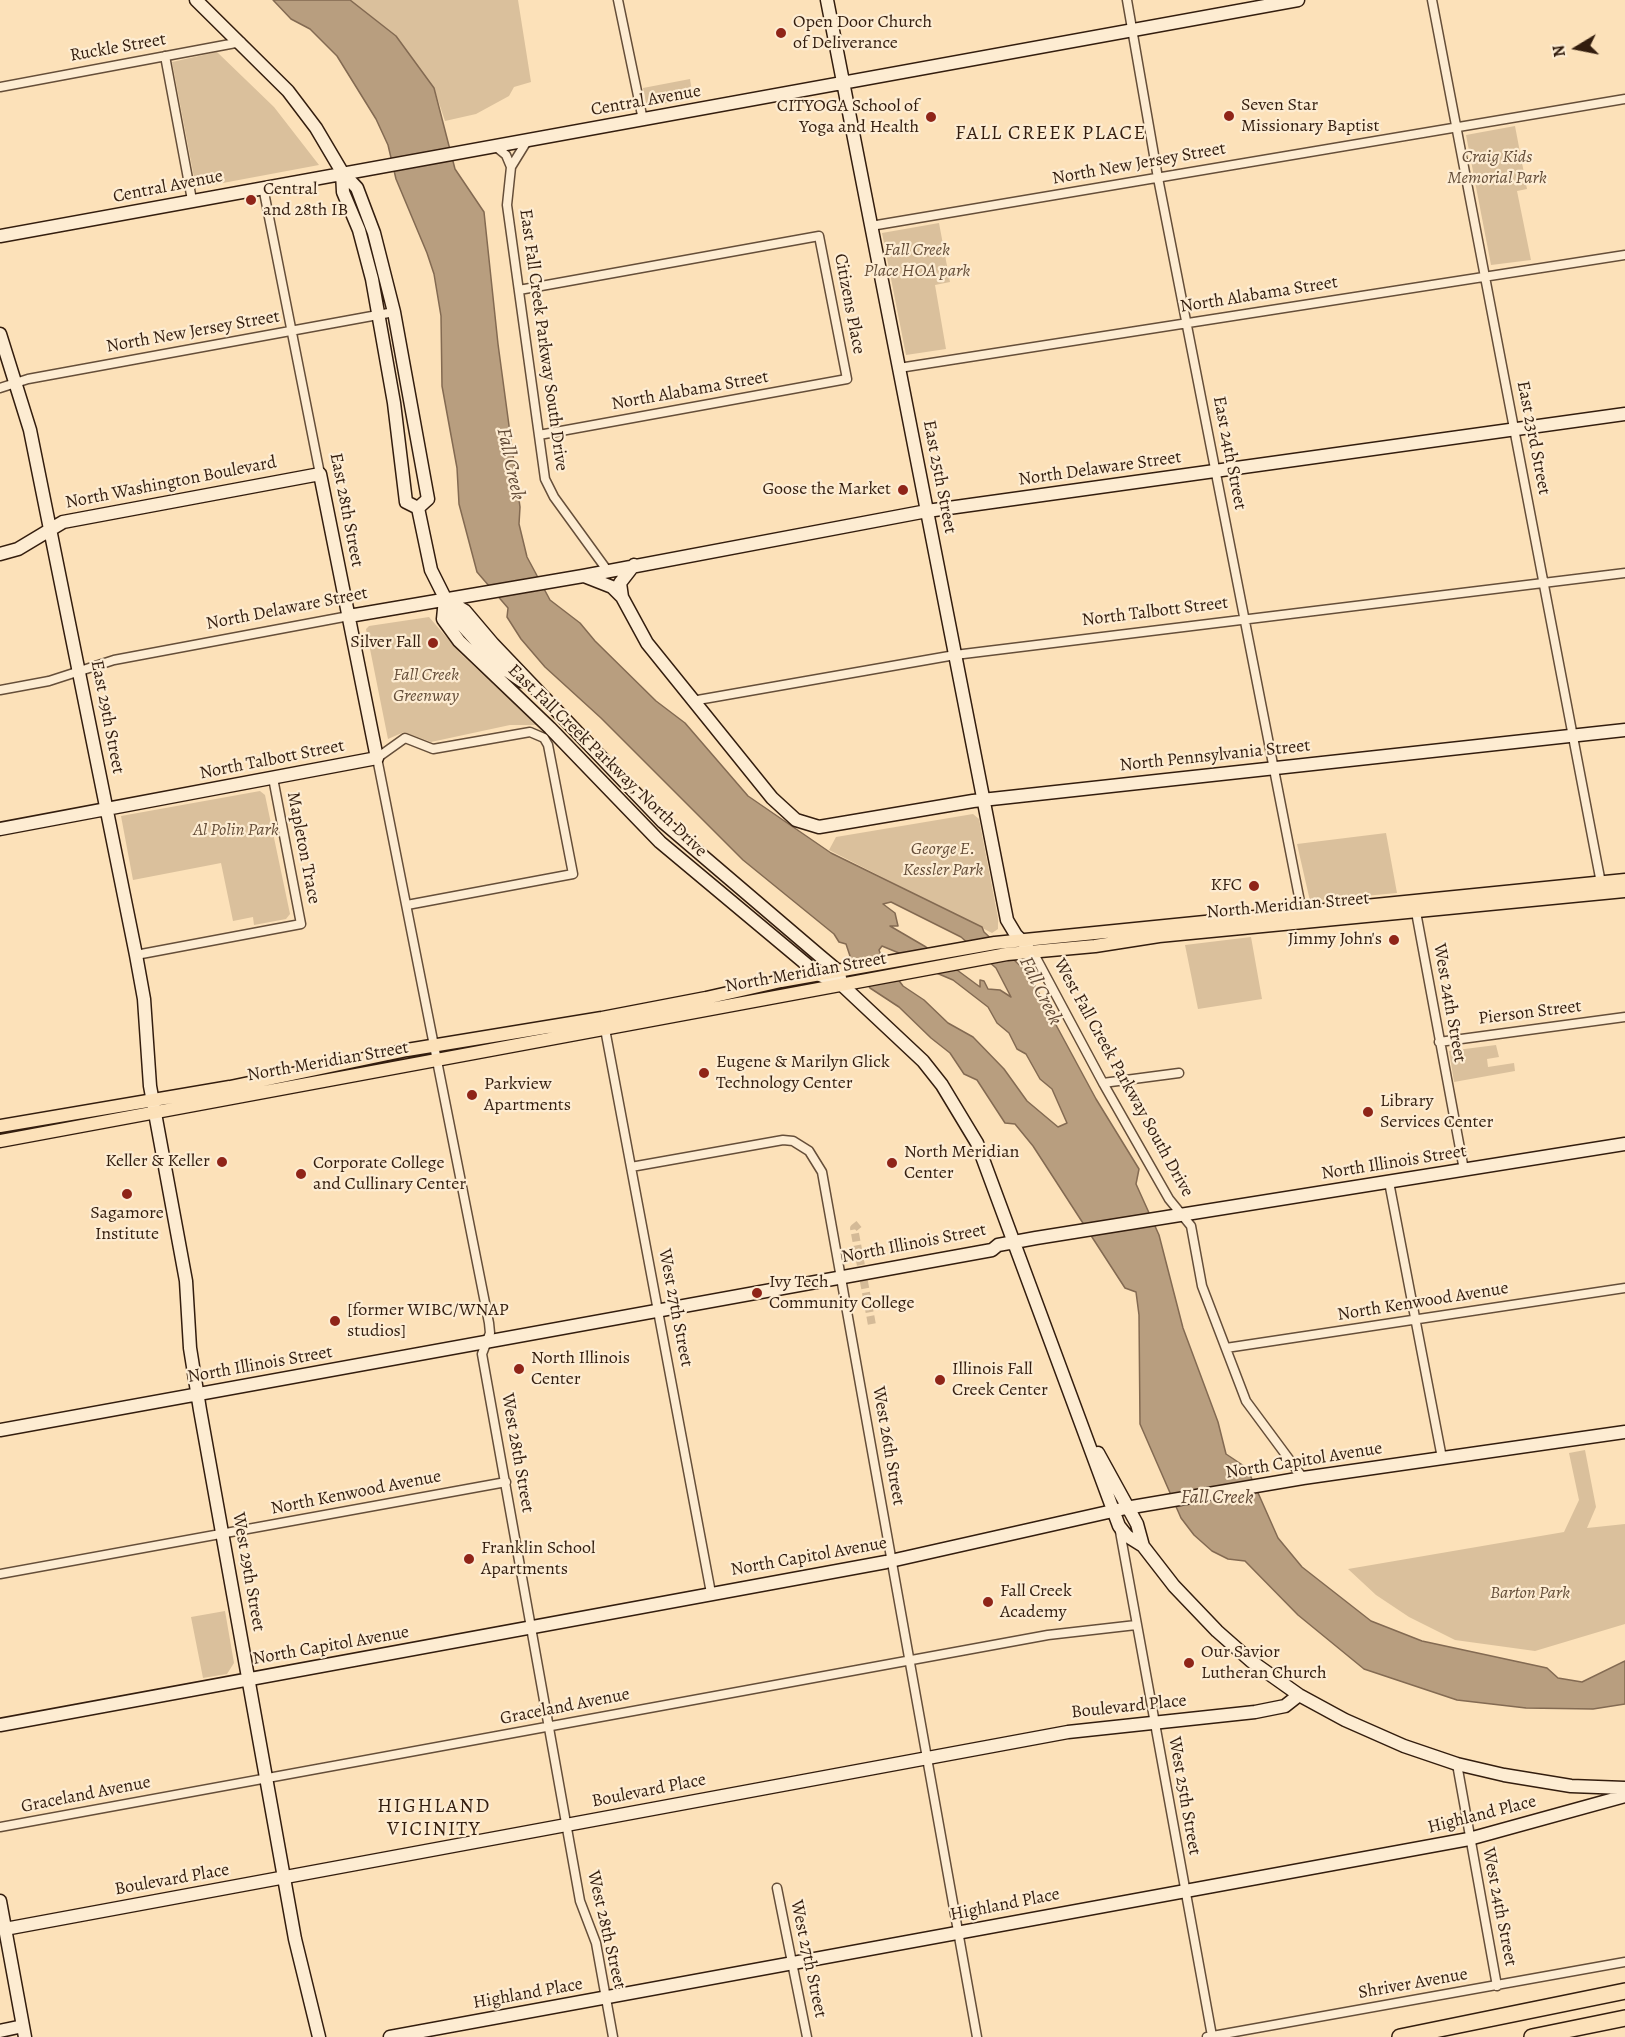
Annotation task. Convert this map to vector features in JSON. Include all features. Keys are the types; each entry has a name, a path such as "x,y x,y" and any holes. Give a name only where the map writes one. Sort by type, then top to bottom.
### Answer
{"highway":[{"path":"1400,2037 1625,1991"},
{"path":"1532,2037 1625,2018"}],"main road":[{"path":"196,0 241,42 294,98 342,172 357,188 367,212 394,312 428,499 418,508"},
{"name":"East 25th Street","path":"827,0 1009,925 1033,952"},
{"name":"Central Avenue","path":"0,236 342,172 643,120 1299,0"},
{"path":"342,172 343,192 363,244 378,314 406,502 418,508"},
{"name":"East 29th Street","path":"0,334 30,430 136,955 145,1010 153,1106"},
{"name":"North Delaware Street","path":"349,616 927,511 1625,414"},
{"name":"North Washington Boulevard","path":"0,554 18,549 50,527 65,521 320,474"},
{"name":"East 28th Street","path":"320,474 377,758"},
{"path":"418,508 426,555 445,599"},
{"path":"622,597 620,583 635,564"},
{"path":"579,576 612,587 622,597 647,643 692,701"},
{"name":"East Fall Creek Parkway, North Drive","path":"838,971 676,834 540,693 465,610 445,599 443,619 473,656 550,728 660,842 818,974 842,985"},
{"name":"North Pennsylvania Street","path":"692,701 772,798 791,816 810,825 830,827 983,800 1625,730"},
{"name":"North Talbott Street","path":"0,829 377,758"},
{"name":"North Meridian Street","path":"0,1141 153,1106 436,1053 818,974 995,943 1625,880"},
{"name":"North Meridian Street","path":"436,1053 604,1029 1007,954 1160,936 1625,891"},
{"path":"838,971 842,985 917,1055 942,1085 977,1143 1082,1421 1119,1526 1127,1536 1143,1546 1174,1586 1217,1631 1251,1660 1299,1695 1376,1735 1457,1764 1560,1784 1625,1788"},
{"name":"North Meridian Street","path":"0,1126 153,1106"},
{"name":"West 29th Street","path":"153,1106 186,1281 190,1348 197,1394 295,1939 318,2037"},
{"name":"North Illinois Street","path":"0,1430 992,1250 998,1245 1015,1242 1625,1144"},
{"path":"1082,1421 1126,1508 1137,1524 1143,1546"},
{"name":"North Capitol Avenue","path":"0,1725 892,1560 1145,1504 1303,1478 1625,1432"},
{"name":"Boulevard Place","path":"5,1929 1068,1732 1255,1712 1285,1706 1299,1695"},
{"name":"Highland Place","path":"390,2037 1469,1839 1625,1796"},
{"path":"0,1901 24,2032 0,2031"}],"street":[{"path":"618,0 643,120"},
{"name":"East 24th Street","path":"1127,0 1158,178 1302,912"},
{"name":"East 23rd Street","path":"1432,0 1601,883"},
{"name":"Ruckle Street","path":"0,87 241,42"},
{"path":"165,56 192,200"},
{"name":"North New Jersey Street","path":"871,226 1625,99"},
{"name":"East Fall Creek Parkway South Drive","path":"526,141 511,167 507,205 547,485 607,570"},
{"path":"491,146 506,155 511,167"},
{"name":"East 28th Street","path":"263,187 320,474"},
{"name":"Citizens Place","path":"519,290 819,236 847,379"},
{"name":"North Alabama Street","path":"899,368 1625,255"},
{"name":"North New Jersey Street","path":"0,388 16,383 394,312"},
{"name":"North Alabama Street","path":"539,435 847,379"},
{"name":"North Talbott Street","path":"692,701 955,655 1625,573"},
{"name":"North Delaware Street","path":"0,690 49,681 114,660 349,616"},
{"name":"North Talbott Street","path":"377,758 405,738 433,748 530,732 542,737 548,745 573,874 407,904"},
{"name":"East 28th Street","path":"377,758 436,1053"},
{"name":"Mapleton Trace","path":"136,955 301,924 273,778"},
{"name":"West 24th Street","path":"1416,912 1464,1170"},
{"name":"West Fall Creek Parkway South Drive","path":"1033,952 1103,1083 1172,1204 1191,1226 1202,1286 1246,1401 1303,1478"},
{"name":"Pierson Street","path":"1439,1042 1625,1017"},
{"name":"West 27th Street","path":"604,1029 659,1309 711,1593"},
{"name":"West 28th Street","path":"436,1053 489,1323 490,1333 482,1351 580,1901 594,1936 613,2037"},
{"path":"1103,1083 1179,1073"},
{"name":"West 26th Street","path":"631,1167 771,1141 793,1141 815,1158 822,1172 977,2037"},
{"path":"1389,1182 1442,1458"},
{"name":"North Kenwood Avenue","path":"1226,1348 1625,1288"},
{"name":"North Kenwood Avenue","path":"0,1574 506,1482"},
{"name":"West 25th Street","path":"1119,1526 1209,2037"},
{"name":"Graceland Avenue","path":"0,1827 1048,1635 1136,1625"},
{"name":"West 24th Street","path":"1457,1764 1497,1986"},
{"name":"West 27th Street","path":"777,1888 807,2037"},
{"name":"Shriver Avenue","path":"1209,2037 1625,1962"}],"green space":[{"path":"350,0 518,0 531,82 514,87 509,96 476,114 445,121 434,88 396,36"},
{"path":"217,52 274,107 319,165 196,188 172,62"},
{"path":"690,79 693,98 647,107 643,88"},
{"name":"Craig Kids Memorial Park","path":"1515,126 1527,189 1517,191 1531,260 1491,265 1466,135"},
{"name":"Fall Creek Place HOA park","path":"939,223 950,282 935,285 946,349 906,355 882,233"},
{"name":"Fall Creek Greenway","path":"429,617 461,654 537,725 510,725 431,742 404,732 388,739 366,629 369,626"},
{"name":"Al Polin Park","path":"260,791 265,795 290,914 286,919 254,925 253,917 233,921 221,863 133,880 121,816"},
{"name":"George E. Kessler Park","path":"973,814 979,819 998,918 998,929 992,933 829,850 836,837"},
{"path":"1386,833 1397,893 1310,901 1297,844"},
{"path":"1251,937 1262,999 1198,1009 1185,945"},
{"path":"1496,1045 1499,1057 1487,1059 1488,1067 1514,1063 1515,1071 1454,1082 1449,1051"},
{"name":"Barton Park","path":"1585,1450 1596,1507 1587,1528 1625,1524 1625,1624 1535,1651 1455,1640 1409,1617 1376,1595 1348,1569 1564,1532 1579,1500 1569,1453"},
{"path":"225,1611 234,1663 227,1674 203,1678 191,1617"}],"water":[{"name":"Fall Creek","path":"273,0 350,0 396,36 434,88 455,169 484,212 498,344 520,507 519,524 527,557 550,600 580,623 595,641 656,701 685,723 748,796 831,853 982,927 984,932 1028,973 1096,1099 1139,1169 1136,1184 1159,1235 1183,1328 1218,1422 1226,1454 1247,1468 1278,1538 1302,1567 1371,1621 1422,1641 1547,1668 1558,1678 1582,1682 1625,1661 1625,1704 1593,1709 1526,1708 1457,1700 1364,1669 1298,1615 1245,1561 1228,1559 1212,1551 1194,1535 1181,1518 1140,1424 1139,1315 1136,1292 1125,1288 1033,1146 1015,1124 1005,1123 977,1080 964,1074 950,1053 899,1007 870,988 851,959 846,944 839,942 834,934 743,860 601,718 545,667 521,639 507,617 508,608 477,572 459,504 457,468 442,386 441,316 434,274 427,253 396,179 388,145 376,119 337,56 310,29 291,19","holes":["891,902 961,937 996,968 1011,997 1000,990 988,989 984,981 980,980 980,987 926,947 890,926 898,926 895,913 883,904","882,946 953,980 988,1007 997,1023 1009,1033 1017,1049 1026,1054 1040,1079 1052,1089 1067,1123 1058,1127 1027,1101 1004,1069 973,1037 948,1023 924,1000 903,986 882,958 879,950"]}],"tunnel":[{"path":"859,1224 854,1228 872,1325"}],"place":[{"name":"Open Door Church of Deliverance","path":"781,33"},
{"name":"Seven Star Missionary Baptist","path":"1229,116"},
{"name":"CITYOGA School of Yoga and Health","path":"931,117"},
{"name":"Central and 28th IB","path":"251,200"},
{"name":"Goose the Market","path":"903,490"},
{"name":"Silver Fall","path":"433,643"},
{"name":"KFC","path":"1254,886"},
{"name":"Jimmy John's","path":"1394,940"},
{"name":"Eugene & Marilyn Glick Technology Center","path":"704,1073"},
{"name":"Parkview Apartments","path":"472,1095"},
{"name":"Library Services Center","path":"1368,1112"},
{"name":"Keller & Keller","path":"222,1162"},
{"name":"North Meridian Center","path":"892,1163"},
{"name":"Corporate College and Cullinary Center","path":"301,1174"},
{"name":"Sagamore Institute","path":"127,1194"},
{"name":"Ivy Tech Community College","path":"757,1293"},
{"name":"[former WIBC/WNAP studios]","path":"335,1321"},
{"name":"North Illinois Center","path":"519,1369"},
{"name":"Illinois Fall Creek Center","path":"940,1380"},
{"name":"Franklin School Apartments","path":"469,1559"},
{"name":"Fall Creek Academy","path":"988,1602"},
{"name":"Our Savior Lutheran Church","path":"1189,1663"}],"district":[{"name":"FALL CREEK PLACE","path":"1051,134"},
{"name":"HIGHLAND VICINITY","path":"434,1818"}]}
